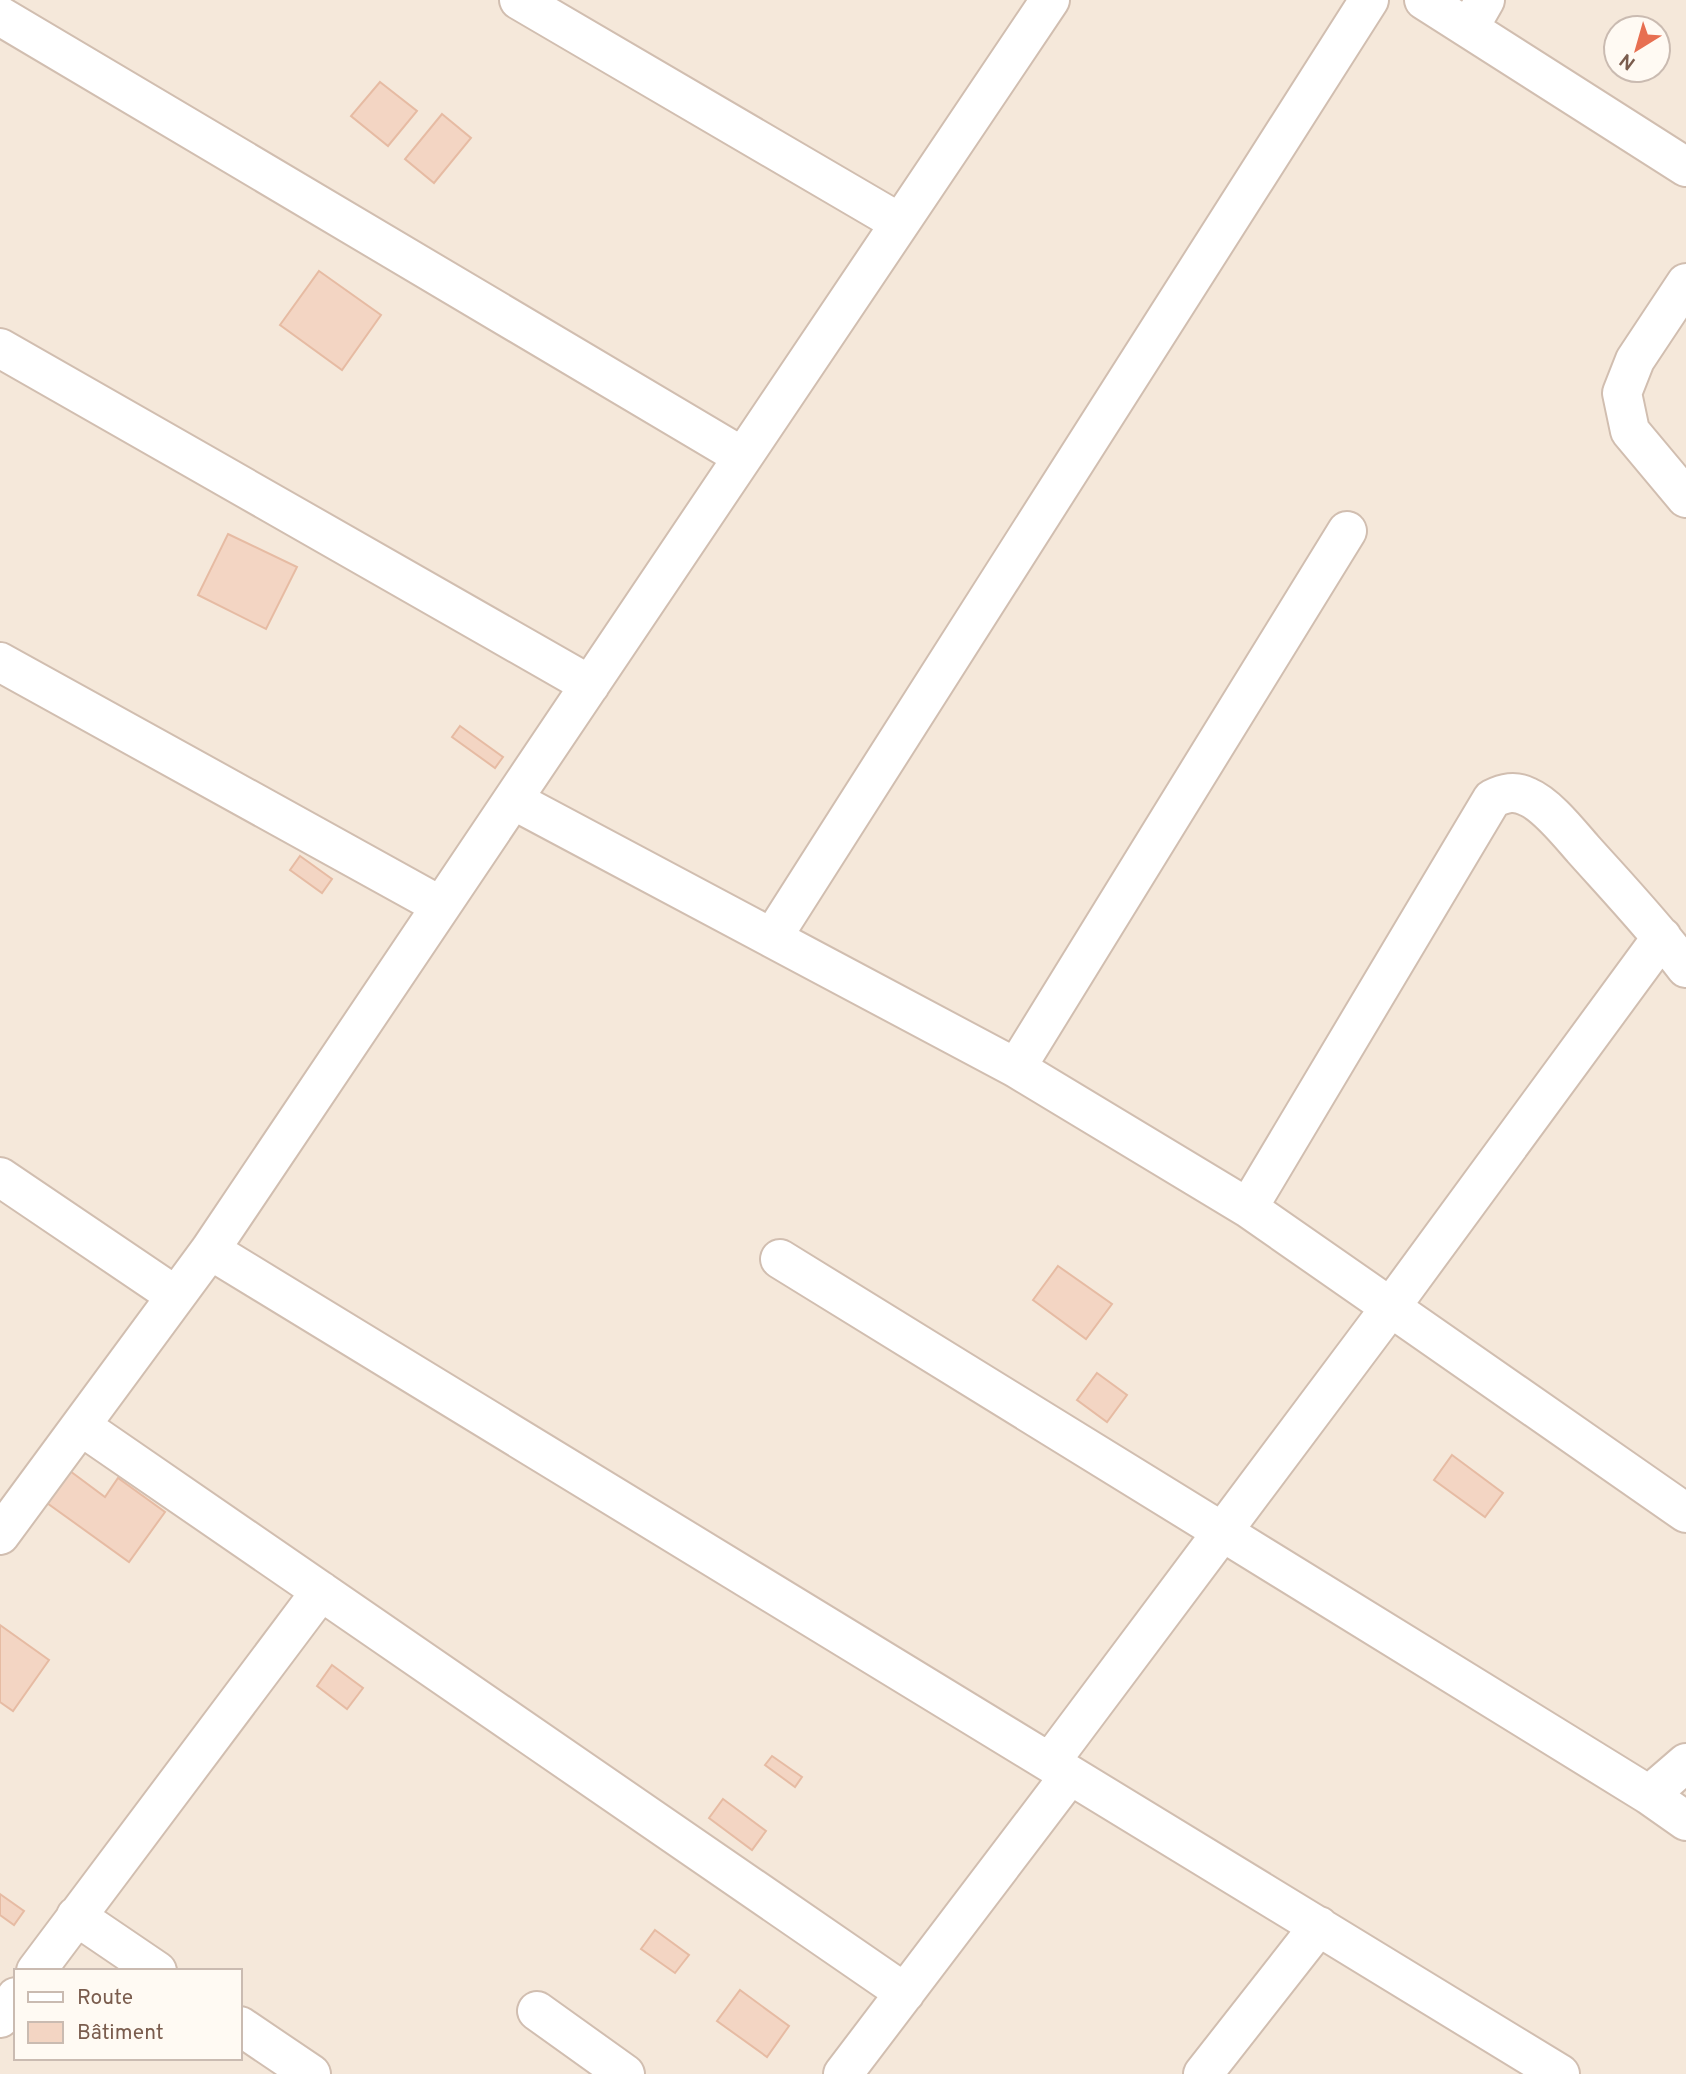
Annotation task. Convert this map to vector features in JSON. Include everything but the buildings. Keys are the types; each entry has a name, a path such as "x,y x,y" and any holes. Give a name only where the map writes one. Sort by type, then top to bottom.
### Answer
{"street":[{"path":"519,0 900,223"},
{"path":"0,1535 210,1250 1050,0"},
{"path":"772,938 1368,0"},
{"path":"1424,0 1477,14 1686,167"},
{"path":"0,16 743,457"},
{"path":"1686,283 1634,360 1622,393 1630,431 1686,498"},
{"path":"0,348 590,685"},
{"path":"1016,1068 1347,531"},
{"path":"0,662 441,906"},
{"path":"1248,1208 1492,799 1503,793 1531,797 1561,825 1662,936 1686,968"},
{"path":"513,800 1016,1068 1248,1208 1686,1513"},
{"path":"843,2074 905,1993 1223,1532 1662,936"},
{"path":"0,1177 176,1296"},
{"path":"210,1250 1560,2074"},
{"path":"780,1259 1649,1794 1686,1821"},
{"path":"94,1435 905,1993"},
{"path":"37,1969 321,1591"},
{"path":"1649,1794 1686,1763"},
{"path":"76,1916 154,1969"},
{"path":"1203,2074 1319,1926"},
{"path":"0,2018 14,2000"},
{"path":"537,2011 625,2074"},
{"path":"242,2027 311,2074"}],"shaded area":[{"path":"0,0 1686,0 1686,2074 0,2074"}]}
